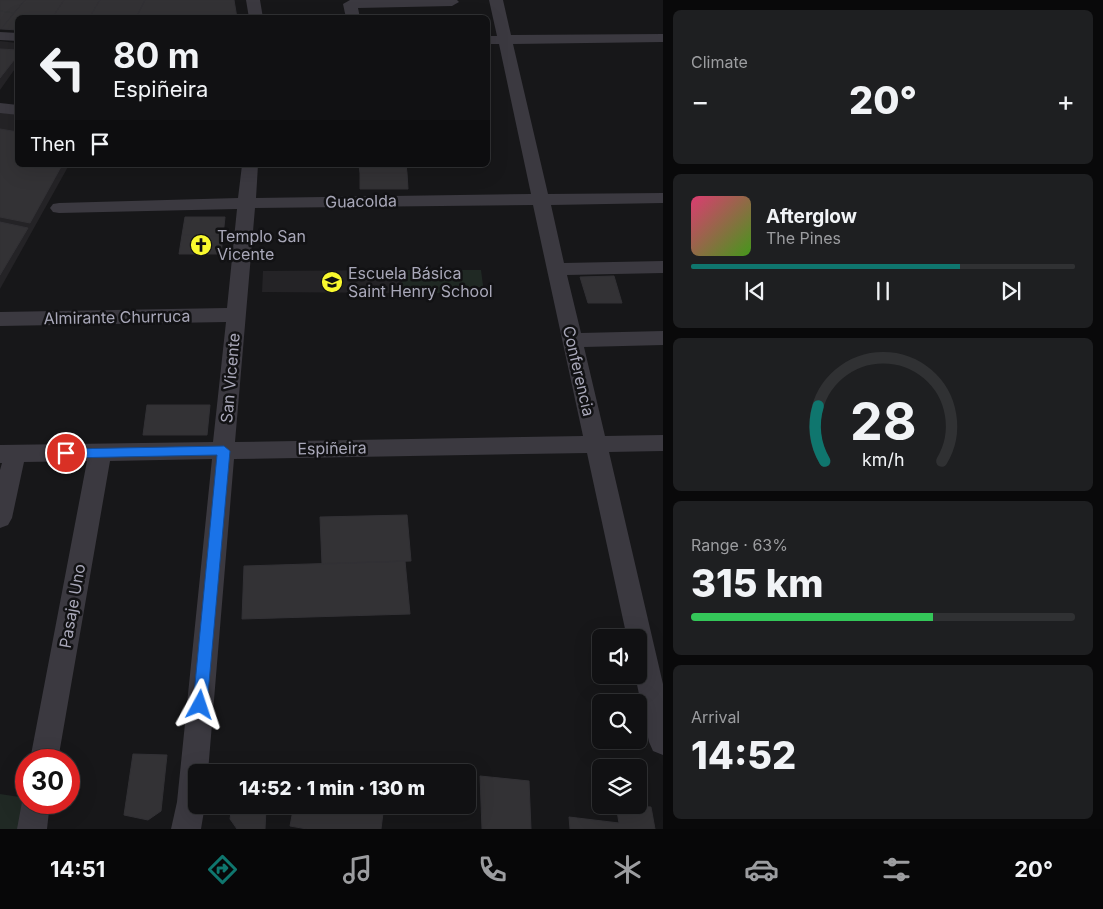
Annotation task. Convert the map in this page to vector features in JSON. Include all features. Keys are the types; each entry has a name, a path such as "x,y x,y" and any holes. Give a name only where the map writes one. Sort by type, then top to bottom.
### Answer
{"street":[{"path":"253,0 256,15"},
{"name":"Conferencia","path":"496,0 663,742"},
{"path":"352,11 452,2"},
{"path":"0,36 15,37"},
{"path":"490,40 663,38"},
{"path":"0,108 15,110"},
{"name":"San Vicente","path":"186,829 192,792 250,167"},
{"name":"Guacolda","path":"59,208 246,203 663,198"},
{"path":"556,269 663,267"},
{"name":"Almirante Churruca","path":"0,319 235,315"},
{"path":"572,340 663,338"},
{"name":"Espiñeira","path":"8,454 663,443"},
{"name":"Pasaje Uno","path":"46,749 100,453"},
{"path":"0,518 8,454"},
{"path":"32,829 34,814"}],"shaded area":[{"path":"0,41 15,43 15,69 0,90"},
{"path":"0,112 15,115 15,167 68,167 0,289"},
{"name":"Escuela Básica Saint Henry School","path":"401,270 403,293 262,292 263,271"},
{"path":"401,270 481,270 484,293 403,293"},
{"path":"0,794 15,796 15,814 24,814 22,829 0,829"}],"building":[{"path":"0,0 25,0 14,13 0,11"},
{"path":"25,0 64,0 54,15 15,15 15,30 1,29"},
{"path":"64,0 100,0 91,15 54,15"},
{"path":"100,0 145,0 138,15 91,15"},
{"path":"145,0 234,0 236,15 138,15"},
{"path":"0,11 14,13 1,29 0,29"},
{"path":"0,49 15,50 15,59 0,78"},
{"path":"0,129 15,132 15,167 61,167 30,223 0,217"},
{"path":"359,167 406,167 407,173 360,173"},
{"path":"360,173 407,173 408,189 360,189"},
{"path":"185,217 225,217 223,236 182,235"},
{"path":"0,222 28,228 0,275"},
{"name":"Templo San Vicente","path":"182,235 223,236 221,254 179,254"},
{"path":"614,276 622,303 588,303 580,277"},
{"path":"147,405 210,405 207,435 143,435"},
{"path":"407,515 411,561 322,564 320,517"},
{"path":"405,561 410,614 242,619 244,566"},
{"path":"133,754 167,755 161,811 148,820 124,815"},
{"path":"480,776 529,781 531,829 482,829"},
{"path":"647,807 651,807 655,829 570,829 569,817 619,823 618,814 647,814"},
{"path":"231,814 266,814 265,829 237,829 230,819"},
{"path":"292,814 383,814 381,829 307,829 290,826"}],"place":[{"name":"Templo San Vicente","path":"201,245"},
{"name":"Escuela Básica Saint Henry School","path":"332,282"}],"route":[{"path":"66,453 224,451 200,705"}]}
